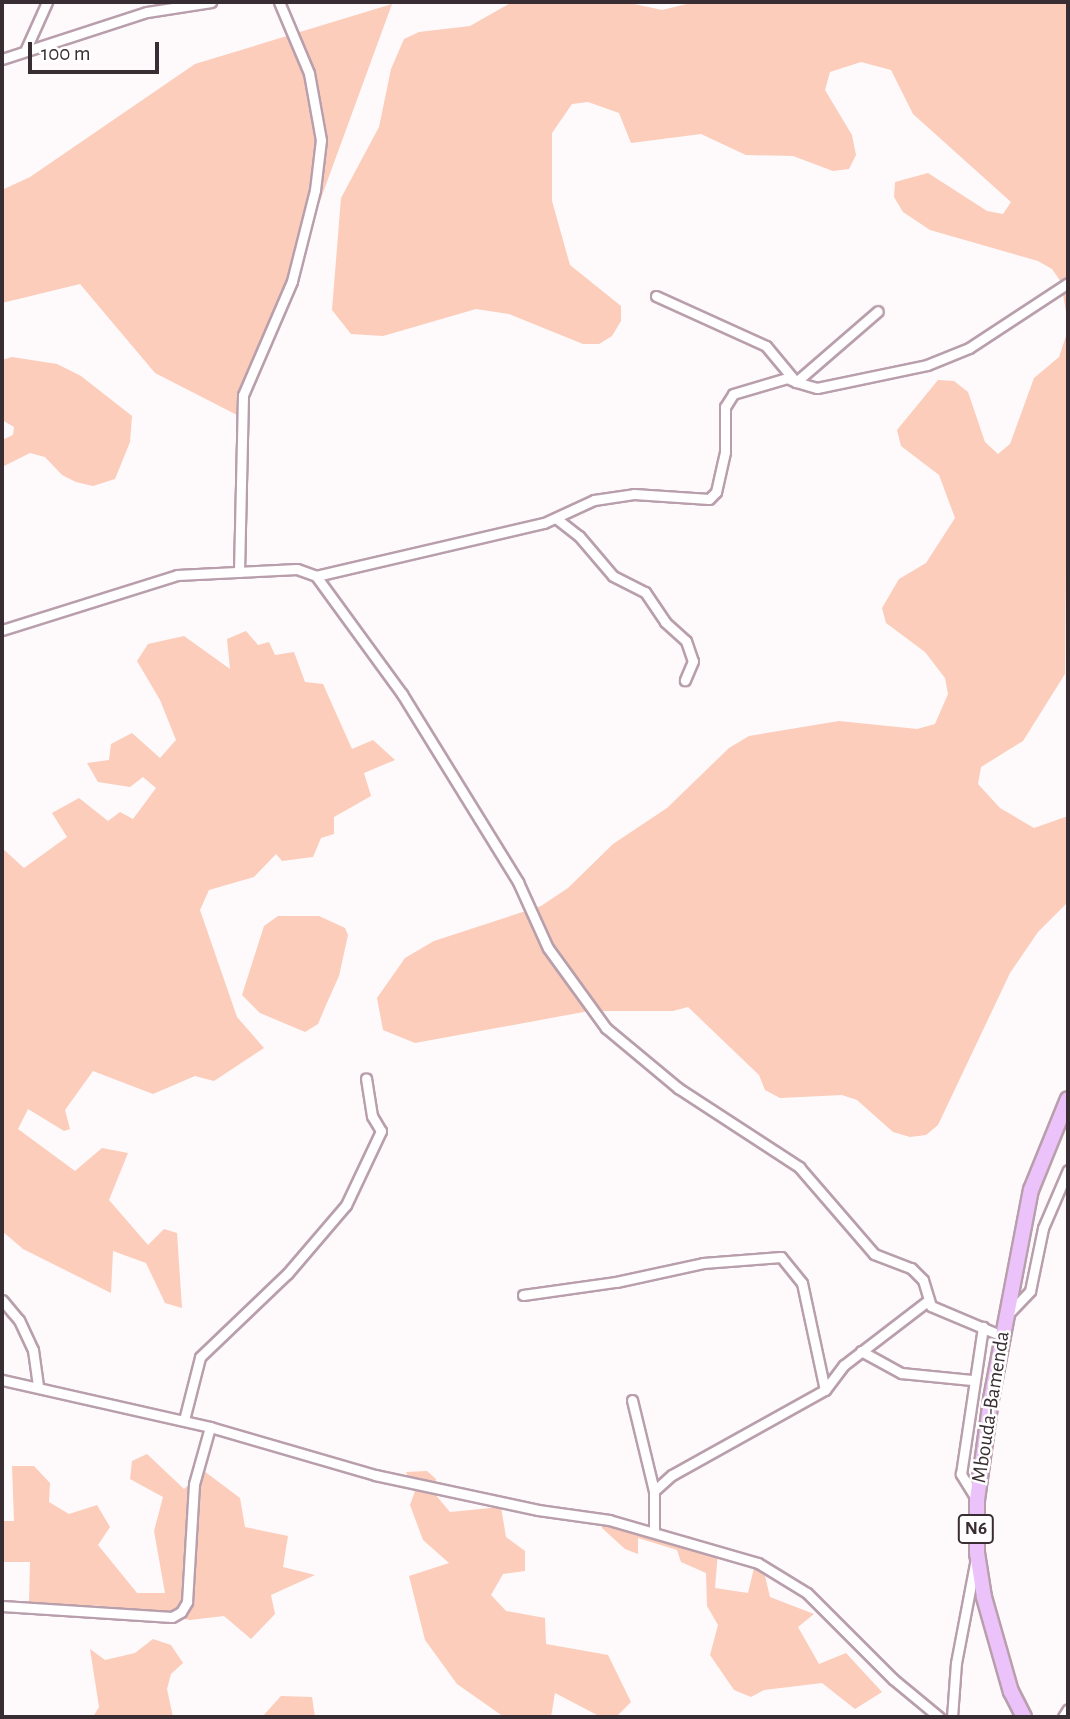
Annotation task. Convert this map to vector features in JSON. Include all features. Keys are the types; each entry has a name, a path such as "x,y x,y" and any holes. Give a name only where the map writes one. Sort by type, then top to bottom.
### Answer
{"highway":[{"name":"Mbouda-Bamenda","path":"1024,1717 992,1632 977,1553 977,1500 1006,1315 1031,1190 1068,1099"}],"street":[{"path":"25,51 47,2"},
{"path":"2,60 147,12 211,2"},
{"path":"239,572 243,395 292,281 315,190 321,140 309,73 279,2"},
{"path":"2,630 157,578 297,569 316,576 557,519 594,500 634,494 713,496 725,452 727,401 742,389 788,378 817,388 927,365 969,348 1068,284"},
{"path":"656,296 766,346 796,382"},
{"path":"796,382 878,311"},
{"path":"557,519 579,536 613,576 645,593 665,622 687,641 694,661 685,680"},
{"path":"316,576 402,694 518,882 548,948 606,1028 678,1087 799,1167 874,1254 911,1268 923,1280 926,1301 945,1315 1003,1336"},
{"path":"184,1420 201,1357 287,1274 346,1205 381,1131 372,1116 366,1078"},
{"path":"1006,1315 1030,1291 1043,1228 1068,1170"},
{"path":"523,1295 616,1282 703,1263 781,1257 802,1283 825,1390"},
{"path":"2,1300 19,1320 33,1350 38,1385"},
{"path":"654,1491 672,1475 825,1390 862,1351 926,1301"},
{"path":"977,1500 961,1474 972,1380 984,1327"},
{"path":"862,1351 901,1373 972,1380"},
{"path":"2,1380 38,1385 184,1420 374,1475 653,1531 758,1563 789,1578 939,1717"},
{"path":"632,1399 654,1491 653,1531"},
{"path":"2,1606 172,1617 181,1612 187,1602 194,1484 211,1427"},
{"path":"952,1717 956,1663 977,1553"},
{"path":"1063,1717 1068,1709"}],"shaded area":[{"path":"512,2 625,2 662,10 695,2 1068,2 1068,324 1061,282 1052,269 1038,261 930,230 903,212 894,197 895,182 928,173 987,211 1003,214 1011,202 913,114 891,70 861,62 830,72 825,90 852,135 856,155 849,169 833,171 793,156 746,155 701,134 631,143 619,113 588,102 572,104 552,133 552,201 570,265 621,306 621,321 612,336 599,344 583,344 509,314 476,309 383,336 351,334 332,310 341,198 379,127 391,69 404,39 419,32 470,26"},
{"path":"392,4 241,417 155,373 80,284 2,303 2,190 30,177 195,64"},
{"path":"1068,330 1065,674 1023,741 981,767 978,784 1000,808 1034,828 1068,816 1068,902 1038,932 1010,973 938,1125 926,1135 910,1137 893,1132 857,1100 842,1095 780,1098 765,1090 759,1075 688,1007 673,1011 589,1011 415,1043 383,1030 377,998 405,958 434,941 541,906 568,888 613,844 667,808 729,748 749,736 839,721 917,729 935,724 948,694 945,678 925,652 886,623 882,608 899,579 926,563 955,518 939,475 901,446 897,430 938,380 954,381 968,392 985,442 998,454 1010,444 1034,378 1059,357"},
{"path":"12,357 57,364 81,376 132,416 130,442 115,479 93,486 76,482 62,475 45,457 30,453 2,467 2,440 13,435 14,427 2,420 2,360"},
{"path":"246,631 258,645 269,642 275,655 294,652 305,682 323,684 352,749 373,740 395,760 364,773 371,796 334,817 334,834 321,838 313,857 282,861 276,854 254,877 209,890 200,910 237,1017 264,1048 214,1081 195,1076 153,1094 93,1071 65,1110 70,1129 64,1131 28,1109 18,1129 75,1171 102,1148 128,1153 109,1200 148,1245 164,1229 177,1233 182,1308 165,1303 146,1263 113,1251 111,1293 23,1249 2,1231 2,848 24,868 67,837 52,813 79,798 108,821 120,812 133,819 156,788 143,777 130,787 98,782 87,763 109,760 111,744 132,733 160,758 176,740 160,700 137,661 148,644 184,636 230,669 227,639"},
{"path":"278,916 319,916 345,928 348,935 339,976 318,1024 305,1032 260,1013 242,995 264,926"},
{"path":"147,1454 184,1489 204,1471 240,1498 245,1527 288,1536 283,1567 315,1575 271,1595 275,1614 251,1639 224,1616 190,1620 105,1606 29,1603 30,1562 2,1562 2,1521 14,1521 12,1466 34,1466 50,1483 49,1502 69,1514 97,1505 110,1527 98,1545 137,1593 165,1593 154,1531 163,1497 130,1479 132,1461"},
{"path":"427,1471 436,1479 434,1493 450,1512 501,1507 506,1537 525,1551 525,1571 503,1574 491,1595 506,1611 545,1618 546,1644 608,1655 631,1702 616,1717 601,1717 555,1693 551,1717 504,1717 457,1684 425,1640 409,1576 449,1563 423,1540 410,1505 415,1491 406,1472"},
{"path":"601,1517 692,1537 718,1552 715,1588 748,1593 754,1568 765,1576 770,1597 814,1614 798,1627 819,1664 846,1653 882,1692 855,1709 822,1683 764,1690 751,1697 734,1690 710,1655 718,1625 707,1606 706,1573 681,1562 677,1550 638,1538 638,1554 625,1549 602,1528"},
{"path":"153,1639 171,1645 183,1663 171,1674 167,1689 173,1717 93,1717 99,1707 90,1649 105,1660 135,1653"},
{"path":"281,1696 312,1697 315,1717 262,1717"}]}
